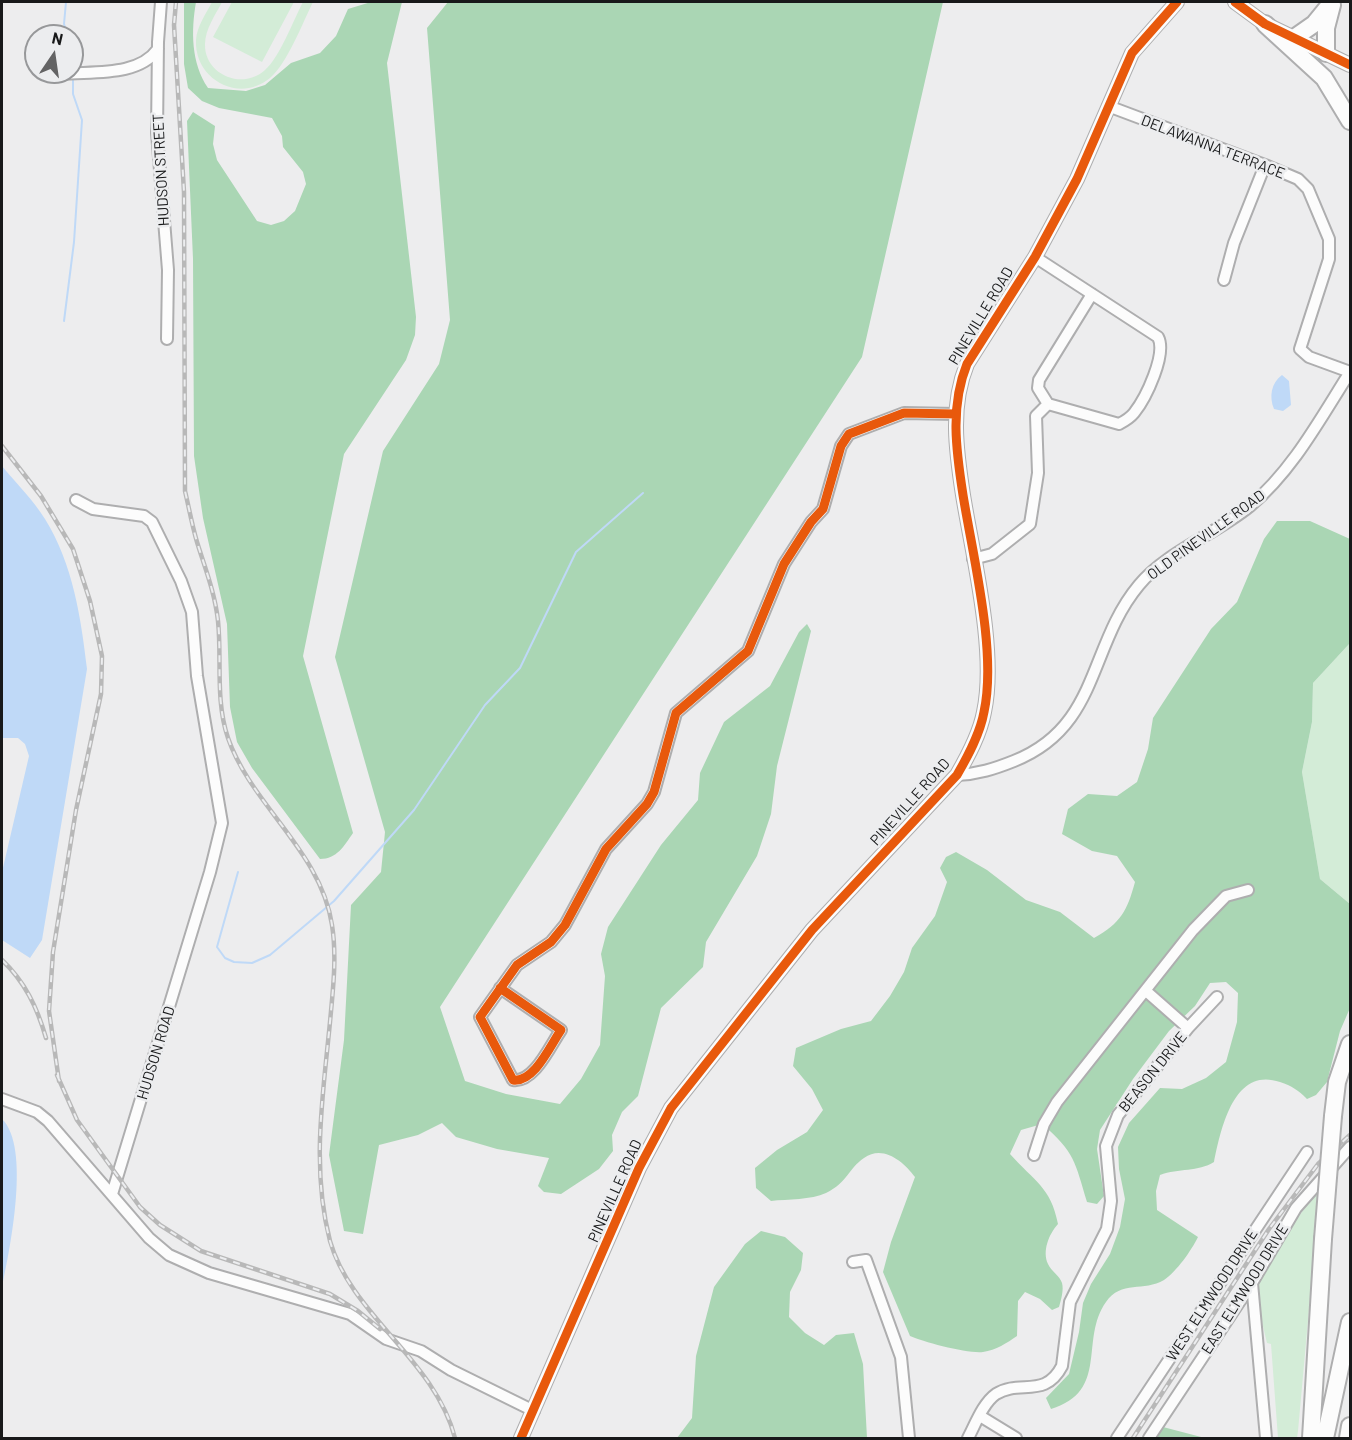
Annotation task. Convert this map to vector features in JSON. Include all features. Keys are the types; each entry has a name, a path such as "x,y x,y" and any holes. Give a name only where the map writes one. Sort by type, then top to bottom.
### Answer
{"highway":[{"path":"1294,38 1314,24 1333,2"},
{"path":"1326,53 1326,28 1333,2"},
{"path":"1265,24 1324,78 1350,121"},
{"path":"1311,1438 1333,1116 1337,1082 1350,1044"},
{"path":"1325,1438 1350,1322"},
{"path":"1348,1438 1350,1426"}],"main road":[{"name":"PINEVILLE ROAD","path":"521,1438 639,1167 671,1108 812,930 957,776 969,754 984,713 988,677 986,644 956,452 956,414 961,380 967,364 1035,257 1077,179 1132,53 1177,2"},
{"path":"1235,2 1265,24 1350,65"}],"street":[{"name":"HUDSON STREET","path":"161,2 157,133 168,270 167,339"},
{"path":"84,72 124,69 141,65 158,48"},
{"name":"DELAWANNA TERRACE","path":"1108,106 1265,165 1298,179 1308,189 1329,239 1329,259 1300,349 1309,357 1350,372"},
{"path":"1224,280 1234,243 1265,165"},
{"path":"1035,257 1092,294 1158,337 1161,342 1160,362 1136,411 1119,424 1048,404 1038,388 1039,380 1092,294"},
{"name":"OLD PINEVILLE ROAD","path":"957,776 983,773 1037,752 1063,730 1081,704 1115,623 1140,584 1160,565 1209,536 1272,487 1291,464 1350,372"},
{"path":"973,559 992,554 1030,525 1038,473 1036,416 1048,404"},
{"path":"500,988 561,1030 531,1074 518,1081 513,1080 506,1069 480,1017 500,988 517,965 551,942 565,925 606,849 647,804 654,792 676,713 748,651 784,564 811,522 823,509 841,447 849,434 904,412 956,414"},
{"name":"HUDSON ROAD","path":"76,500 93,509 135,514 152,522 181,581 192,612 197,676 222,823 186,951 112,1194"},
{"path":"1034,1155 1044,1124 1057,1102 1193,930 1226,896 1248,890"},
{"path":"1146,991 1188,1028"},
{"name":"BEASON DRIVE","path":"968,1438 994,1395 1042,1386 1051,1381 1062,1366 1070,1302 1107,1229 1111,1200 1106,1146 1118,1115 1188,1028 1217,997"},
{"path":"2,1099 37,1112 48,1121 160,1248 187,1264 209,1273 350,1314 386,1339 421,1351 451,1370 534,1411"},
{"name":"EAST ELMWOOD DRIVE","path":"1149,1438 1252,1283 1296,1208 1350,1147"},
{"name":"WEST ELMWOOD DRIVE","path":"1117,1438 1307,1152"},
{"path":"853,1262 866,1260 901,1357 909,1438"},
{"path":"1252,1283 1266,1438"},
{"path":"980,1416 1016,1438"}],"green space":[{"path":"184,2 196,2 193,24 195,57 208,88 246,91 265,85 291,63 320,53 336,36 348,9 371,2 402,2 387,63 416,317 415,335 406,360 344,454 303,656 353,833 340,851 331,857 320,859 252,768 237,742 230,707 227,624 203,518 194,456 193,259 187,121 193,112 215,126 213,144 217,160 257,221 271,225 284,221 295,211 306,184 303,172 283,147 282,136 272,118 219,108 202,101 188,88 184,64"},
{"path":"212,2 222,2 207,33 206,55 217,71 236,79 246,79 256,76 271,64 303,2 313,2 276,72 258,85 245,89 232,88 210,76 202,66 197,54 198,30"},
{"path":"232,2 294,2 262,62 213,37"},
{"path":"448,2 943,2 862,357 440,1007 465,1081 506,1094 560,1104 581,1079 600,1045 605,976 601,954 608,927 661,845 698,800 700,773 724,722 770,686 799,632 807,624 811,631 777,766 771,814 757,856 706,942 703,967 661,1008 638,1096 622,1112 612,1135 613,1151 599,1169 561,1194 544,1192 538,1186 549,1158 497,1149 456,1137 442,1123 418,1135 379,1145 363,1234 344,1231 329,1155 344,1040 351,905 381,872 385,832 335,657 383,451 439,364 450,320 427,28"},
{"path":"1277,521 1310,521 1350,539 1350,643 1313,683 1312,722 1302,772 1320,879 1350,904 1350,1008 1340,1031 1327,1082 1316,1095 1307,1099 1288,1085 1264,1079 1251,1083 1232,1103 1214,1162 1201,1167 1160,1175 1156,1191 1157,1210 1198,1237 1183,1260 1164,1280 1119,1291 1106,1302 1098,1317 1091,1363 1081,1390 1069,1401 1051,1409 1046,1398 1069,1374 1083,1303 1091,1284 1110,1254 1120,1227 1125,1199 1119,1169 1118,1147 1129,1123 1160,1088 1182,1089 1206,1078 1226,1062 1237,1022 1238,993 1226,982 1210,983 1195,1006 1169,1031 1133,1079 1100,1130 1097,1149 1104,1196 1097,1204 1087,1202 1080,1177 1068,1150 1053,1134 1042,1124 1021,1130 1010,1154 1040,1185 1051,1201 1058,1224 1049,1238 1046,1259 1063,1286 1059,1307 1052,1310 1040,1299 1025,1292 1018,1301 1017,1336 997,1348 983,1352 968,1351 910,1336 883,1272 891,1242 915,1177 899,1161 886,1154 871,1154 859,1162 839,1184 826,1193 806,1198 771,1201 756,1188 755,1168 777,1150 807,1132 823,1110 812,1089 793,1066 796,1048 841,1029 871,1021 890,996 904,972 912,948 935,916 947,882 940,868 946,857 956,852 987,870 1026,900 1060,912 1094,938 1111,927 1122,915 1135,882 1117,856 1092,851 1062,834 1068,809 1088,794 1117,796 1137,782 1148,749 1153,718 1211,629 1237,602 1264,539"},
{"path":"1350,643 1350,904 1320,879 1302,772 1312,722 1313,683"},
{"path":"1320,1188 1297,1438 1278,1438 1271,1344 1267,1343 1262,1322 1258,1287 1266,1265"},
{"path":"761,1231 785,1237 803,1253 801,1270 790,1292 789,1317 805,1333 824,1345 836,1335 854,1333 863,1364 867,1438 677,1438 692,1418 696,1356 714,1287 745,1244"},
{"path":"1163,1427 1205,1438 1155,1438"}],"water":[{"path":"1282,375 1289,381 1291,405 1283,411 1274,409 1271,395 1275,382"},
{"path":"2,466 45,519 63,554 82,630 87,669 42,940 30,958 2,940 2,872 29,756 25,744 18,738 2,738"},
{"path":"2,1119 11,1133 17,1174 13,1225 2,1287"}],"waterway":[{"path":"64,24 66,2"},
{"path":"64,321 74,242 82,120 73,94 73,84"},
{"path":"238,872 217,947 225,958 234,962 252,963 270,955 334,901 414,810 485,705 520,668 576,552 643,493"}],"railway":[{"path":"176,2 174,25 184,192 185,491 195,536 217,611 220,694 224,724 239,762 252,785 314,874 325,898 332,925 334,973 320,1132 321,1186 330,1241 341,1268 356,1292 430,1385 445,1410 455,1438"},
{"path":"2,446 41,496 73,549 90,601 102,656 101,694 76,810 53,952 49,1011 59,1081"},
{"path":"2,960 17,977 29,996 46,1038"},
{"path":"57,1075 77,1120 140,1207 160,1225 201,1251 330,1294 358,1311 380,1329"},
{"path":"1133,1438 1269,1229 1318,1164 1350,1135"}],"cycle path":[{"path":"521,1438 639,1168 671,1108 812,930 957,775 973,745 984,712 988,662 982,604 958,461 956,412 962,380 967,364 1035,257 1077,179 1132,53 1177,2"},
{"path":"1235,2 1265,24 1350,65"},
{"path":"500,988 561,1030 535,1070 521,1079 513,1080 480,1017 517,965 551,942 565,925 606,849 647,804 654,792 676,713 748,651 784,564 811,522 823,509 841,446 849,434 904,413 956,414"}]}
